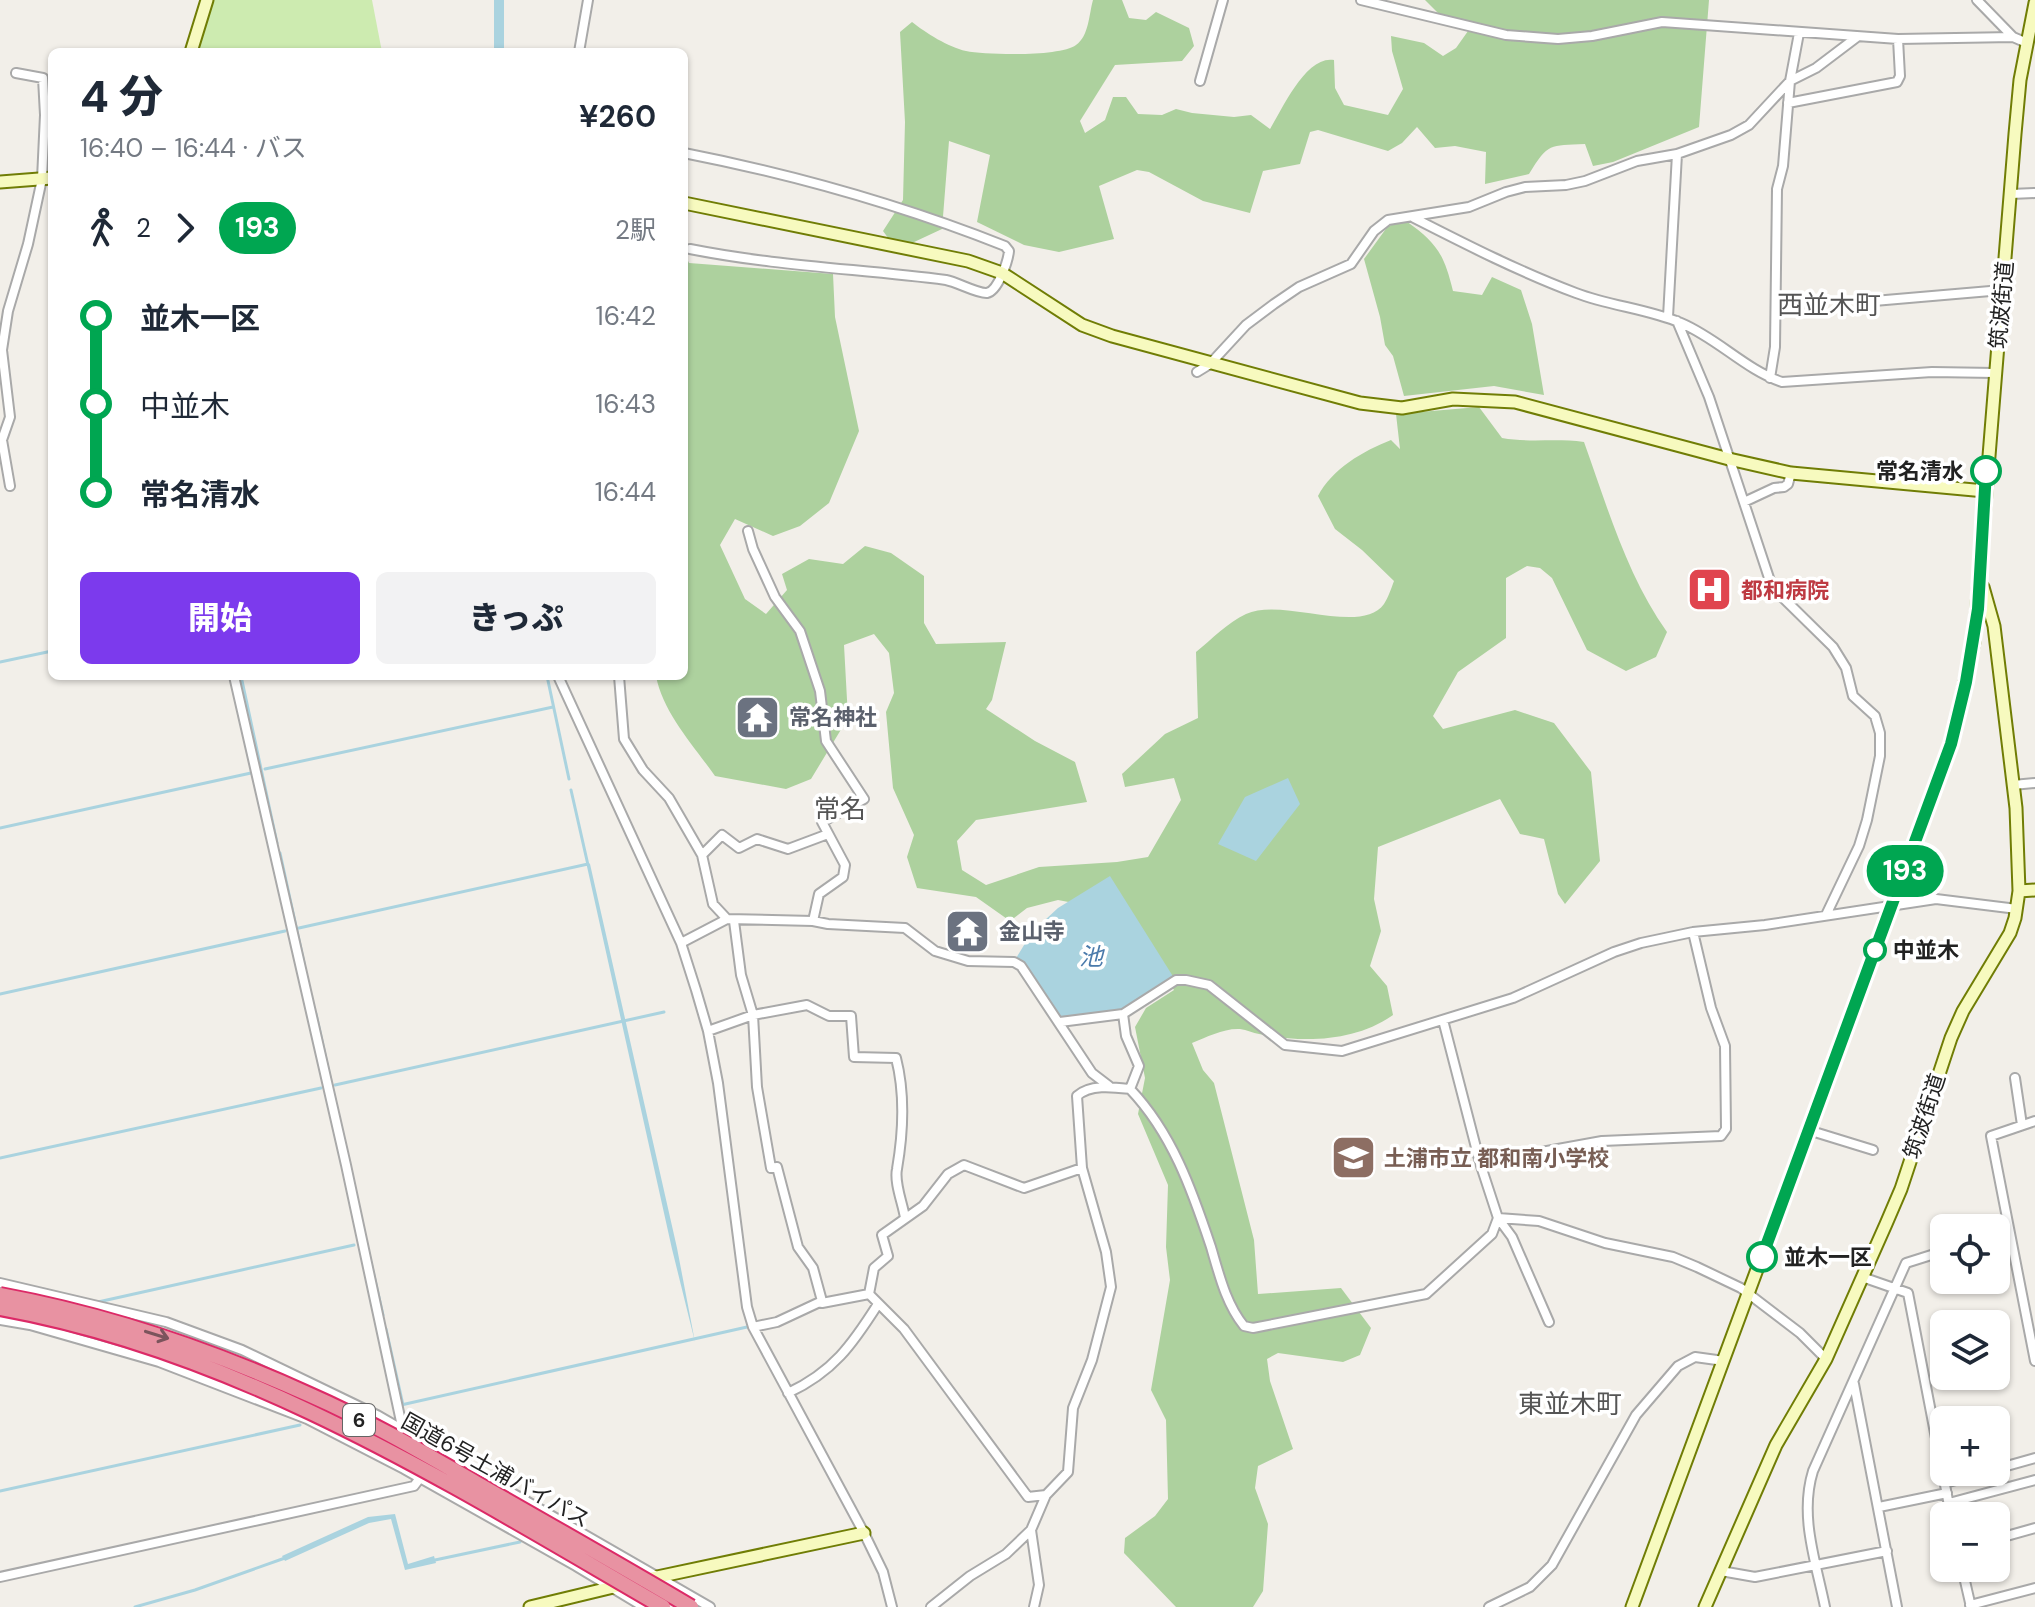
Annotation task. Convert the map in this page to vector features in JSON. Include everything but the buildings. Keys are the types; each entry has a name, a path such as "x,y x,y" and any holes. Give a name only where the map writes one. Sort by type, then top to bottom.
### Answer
{"highway":[{"name":"国道6号土浦バイパス","path":"0,1295 57,1306 164,1337 314,1396 419,1451 691,1607"},
{"name":"国道6号土浦バイパス","path":"0,1308 63,1321 152,1347 270,1392 370,1439 663,1607"}],"street":[{"path":"192,48 207,0"},
{"path":"580,48 588,0"},
{"path":"1200,81 1223,0"},
{"path":"1361,0 1506,35 1558,39 1592,36 1662,22 1898,39 2013,37"},
{"path":"1977,0 2013,37 2027,43"},
{"name":"筑波街道","path":"1632,1607 1951,744 1974,642 1978,609 2020,80 2035,3"},
{"path":"1770,378 1775,347 1777,189 1783,166 1790,81 1799,33"},
{"path":"1197,372 1210,364 1246,325 1274,304 1299,287 1351,264 1380,224 1388,220 1469,207 1525,187 1585,181 1637,161 1677,154 1731,135 1749,125 1790,81 1816,68 1857,37"},
{"path":"1788,103 1897,82 1900,76 1898,39"},
{"path":"10,486 2,440 10,417 2,350 8,311 47,178 43,78 16,73"},
{"path":"688,154 919,213 1005,246 1009,257 991,292 985,293 950,281 754,261 690,249"},
{"path":"1677,154 1673,319 1709,397 1772,587 1833,647 1846,668 1853,696 1875,716 1880,733 1880,756 1867,820 1859,846 1826,915"},
{"path":"0,182 47,178"},
{"path":"2011,194 2035,193"},
{"path":"688,204 945,255 1002,273 1082,325 1210,364 1360,403 1402,408 1453,399 1515,402 1791,473 1985,491"},
{"path":"1414,217 1455,240 1567,290 1673,319 1709,336 1770,378 1782,382 1932,372 1995,373"},
{"path":"1874,301 2002,290"},
{"path":"1744,502 1774,488 1784,487 1791,473"},
{"path":"748,531 775,597 800,631 820,691 826,741 864,799 822,822 845,865 843,877 819,894 813,921"},
{"name":"筑波街道","path":"1705,1607 1776,1445 1826,1359 1901,1189 1951,1038 1963,1011 2010,933 2017,909 2019,891 2013,785 1996,644 1980,581"},
{"path":"1978,609 1991,616"},
{"path":"1974,642 1996,644"},
{"path":"235,680 403,1431 420,1478"},
{"path":"560,680 681,943 708,1031 718,1083 747,1307 753,1327 864,1533 883,1572 892,1607"},
{"path":"619,680 624,739 643,770 669,798 702,855 713,904 730,920 753,1015 757,1087 771,1168 777,1167 798,1247 813,1268 822,1301"},
{"path":"2013,785 2035,783"},
{"path":"702,855 722,835 739,848 757,839 788,849 828,834"},
{"path":"2019,891 2035,890"},
{"path":"1060,1022 1123,1014 1176,980 1186,980 1209,985 1285,1045 1342,1051 1513,998 1614,952 1693,932 1765,925 1936,899 2017,909"},
{"path":"681,943 730,920 813,921 905,928 935,951 968,961 1014,962 1021,966 1092,1073 1109,1086"},
{"path":"1480,1163 1602,1141 1721,1136 1726,1129 1725,1046 1711,1008 1693,932"},
{"path":"708,1031 753,1015 807,1005 829,1016 851,1016 854,1057 896,1058 900,1075 901,1128 900,1162 896,1171 905,1218"},
{"path":"1123,1014 1126,1036 1139,1066 1130,1089"},
{"path":"1443,1020 1480,1163 1498,1218 1512,1237 1549,1322"},
{"path":"2015,1078 2022,1125"},
{"path":"931,1607 970,1576 1006,1554 1031,1530 1046,1495 1068,1472 1073,1408 1092,1360 1111,1287 1106,1252 1082,1168 1077,1096 1081,1091 1109,1086 1130,1089 1158,1121 1189,1182 1228,1299 1244,1326 1253,1328 1426,1294 1492,1234 1498,1218"},
{"path":"2006,1214 1991,1136 2035,1121"},
{"path":"1808,1130 1873,1150"},
{"path":"869,1294 874,1268 888,1256 882,1235 923,1206 948,1174 964,1165 1024,1188 1082,1168"},
{"path":"1498,1218 1539,1221 1605,1243 1673,1257 1741,1288 1800,1333 1826,1359"},
{"path":"2010,1235 2030,1310 2035,1361"},
{"path":"1825,1607 1807,1522 1806,1492 1906,1263 1930,1255"},
{"path":"1862,1277 1908,1293 1930,1406"},
{"path":"0,1283 166,1322 220,1341 338,1395 710,1607"},
{"path":"753,1327 777,1322 822,1301 869,1294"},
{"path":"869,1294 904,1329 1028,1497 1046,1495"},
{"path":"788,1393 809,1383 850,1347 878,1304"},
{"path":"0,1320 30,1325 159,1362 307,1419 420,1478 644,1607"},
{"path":"1489,1607 1530,1587 1552,1565 1636,1415 1678,1366 1695,1357 1724,1361"},
{"path":"1854,1383 1897,1607"},
{"path":"2010,1465 2035,1458"},
{"path":"0,1577 414,1486 420,1478"},
{"path":"1953,1502 2035,1480"},
{"path":"1946,1486 1949,1502"},
{"path":"1879,1507 1947,1493"},
{"path":"2010,1535 2035,1528"},
{"path":"1031,1530 1039,1585 1034,1607"},
{"path":"530,1607 864,1533"},
{"path":"1721,1571 1755,1577 1887,1551"},
{"path":"1965,1582 1971,1606 2035,1588"}],"green space":[{"path":"214,0 372,0 381,48 197,48"},
{"path":"1093,0 1122,0 1129,18 1146,20 1156,12 1189,28 1194,46 1182,61 1115,65 1080,121 1085,133 1105,120 1113,97 1126,97 1138,114 1162,115 1176,109 1234,117 1251,115 1270,129 1305,74 1324,61 1334,60 1335,88 1344,105 1388,115 1403,89 1391,36 1424,43 1443,56 1456,48 1473,24 1441,16 1425,0 1709,0 1699,127 1613,162 1593,166 1585,144 1557,146 1541,156 1529,174 1485,184 1486,152 1455,146 1435,148 1417,127 1402,143 1388,151 1318,130 1310,132 1300,164 1263,171 1250,213 1203,201 1149,172 1137,170 1099,186 1114,239 1059,252 1024,245 977,222 990,155 949,141 942,229 897,250 883,231 903,200 905,122 900,32 912,22 938,39 966,51 1005,54 1055,52 1068,49 1080,41"},
{"path":"1406,221 1438,250 1453,291 1482,295 1492,277 1521,290 1532,324 1544,395 1494,386 1404,396 1393,356 1385,345 1364,259 1388,226"},
{"path":"688,261 833,274 835,317 859,431 829,503 800,526 773,536 735,519 720,545 745,599 766,614 787,590 782,574 809,559 843,564 865,546 891,553 924,576 924,623 936,644 1006,642 992,700 986,709 1035,741 1075,762 1087,802 976,820 957,841 962,870 986,885 1039,867 1148,857 1181,800 1174,778 1125,787 1122,774 1165,734 1198,718 1196,652 1233,622 1261,610 1358,617 1373,613 1384,604 1394,581 1335,529 1318,496 1331,477 1359,455 1391,440 1400,449 1396,414 1479,407 1502,438 1584,442 1629,564 1667,632 1656,657 1626,671 1587,650 1552,578 1540,568 1527,566 1506,578 1506,638 1458,672 1433,716 1443,729 1515,710 1554,723 1591,772 1600,861 1565,904 1558,894 1544,839 1520,834 1500,799 1378,847 1374,899 1381,931 1370,966 1387,986 1393,1015 1362,1031 1328,1038 1293,1039 1234,1029 1192,1043 1203,1070 1214,1083 1254,1240 1258,1294 1341,1288 1371,1328 1360,1355 1343,1362 1278,1353 1267,1359 1270,1381 1293,1449 1258,1466 1255,1488 1268,1524 1263,1591 1253,1607 1176,1607 1124,1553 1125,1538 1155,1516 1168,1499 1166,1420 1151,1390 1170,1280 1166,1247 1168,1185 1138,1114 1145,1078 1135,1027 1146,1008 1174,990 1149,953 1100,908 1058,900 1027,908 1010,921 976,897 917,888 907,857 914,835 893,788 886,712 894,693 889,653 874,634 844,645 848,718 811,779 786,789 715,776 680,729 657,680 688,680"}],"water":[{"path":"1288,778 1300,804 1256,861 1218,844 1245,797"},
{"path":"586,862 590,864 677,1248 695,1342 672,1249"},
{"name":"池","path":"1110,876 1174,978 1123,1012 1062,1020 1023,964 1015,960 1032,932 1058,908"},
{"path":"395,1514 408,1564 434,1556 436,1563 405,1570 391,1519 369,1523 285,1561 282,1556 368,1517"}],"waterway":[{"path":"499,0 499,48"},
{"path":"0,662 48,652"},
{"path":"242,680 277,843"},
{"path":"548,680 569,779"},
{"path":"265,769 553,707"},
{"path":"0,828 251,773"},
{"path":"571,790 588,865"},
{"path":"280,853 304,963"},
{"path":"299,928 588,864"},
{"path":"0,994 285,931"},
{"path":"335,1085 664,1012"},
{"path":"316,1014 335,1100"},
{"path":"0,1158 321,1088"},
{"path":"98,1302 354,1245"},
{"path":"367,1245 383,1315"},
{"path":"401,1405 747,1327"},
{"path":"386,1329 403,1405"},
{"path":"0,1491 300,1425"},
{"path":"435,1560 520,1542"},
{"path":"135,1607 195,1590 285,1558"}],"bus line":[{"name":"193","path":"1762,1257 1951,744 1974,642 1986,471"}],"place":[{"name":"常名清水","path":"1986,471"},
{"name":"都和病院","path":"1710,590"},
{"name":"常名神社","path":"758,717"},
{"name":"金山寺","path":"968,931"},
{"name":"中並木","path":"1875,950"},
{"name":"土浦市立 都和南小学校","path":"1353,1158"},
{"name":"並木一区","path":"1762,1257"}],"district":[{"name":"西並木町","path":"1829,305"},
{"name":"常名","path":"840,809"},
{"name":"東並木町","path":"1570,1404"}]}
